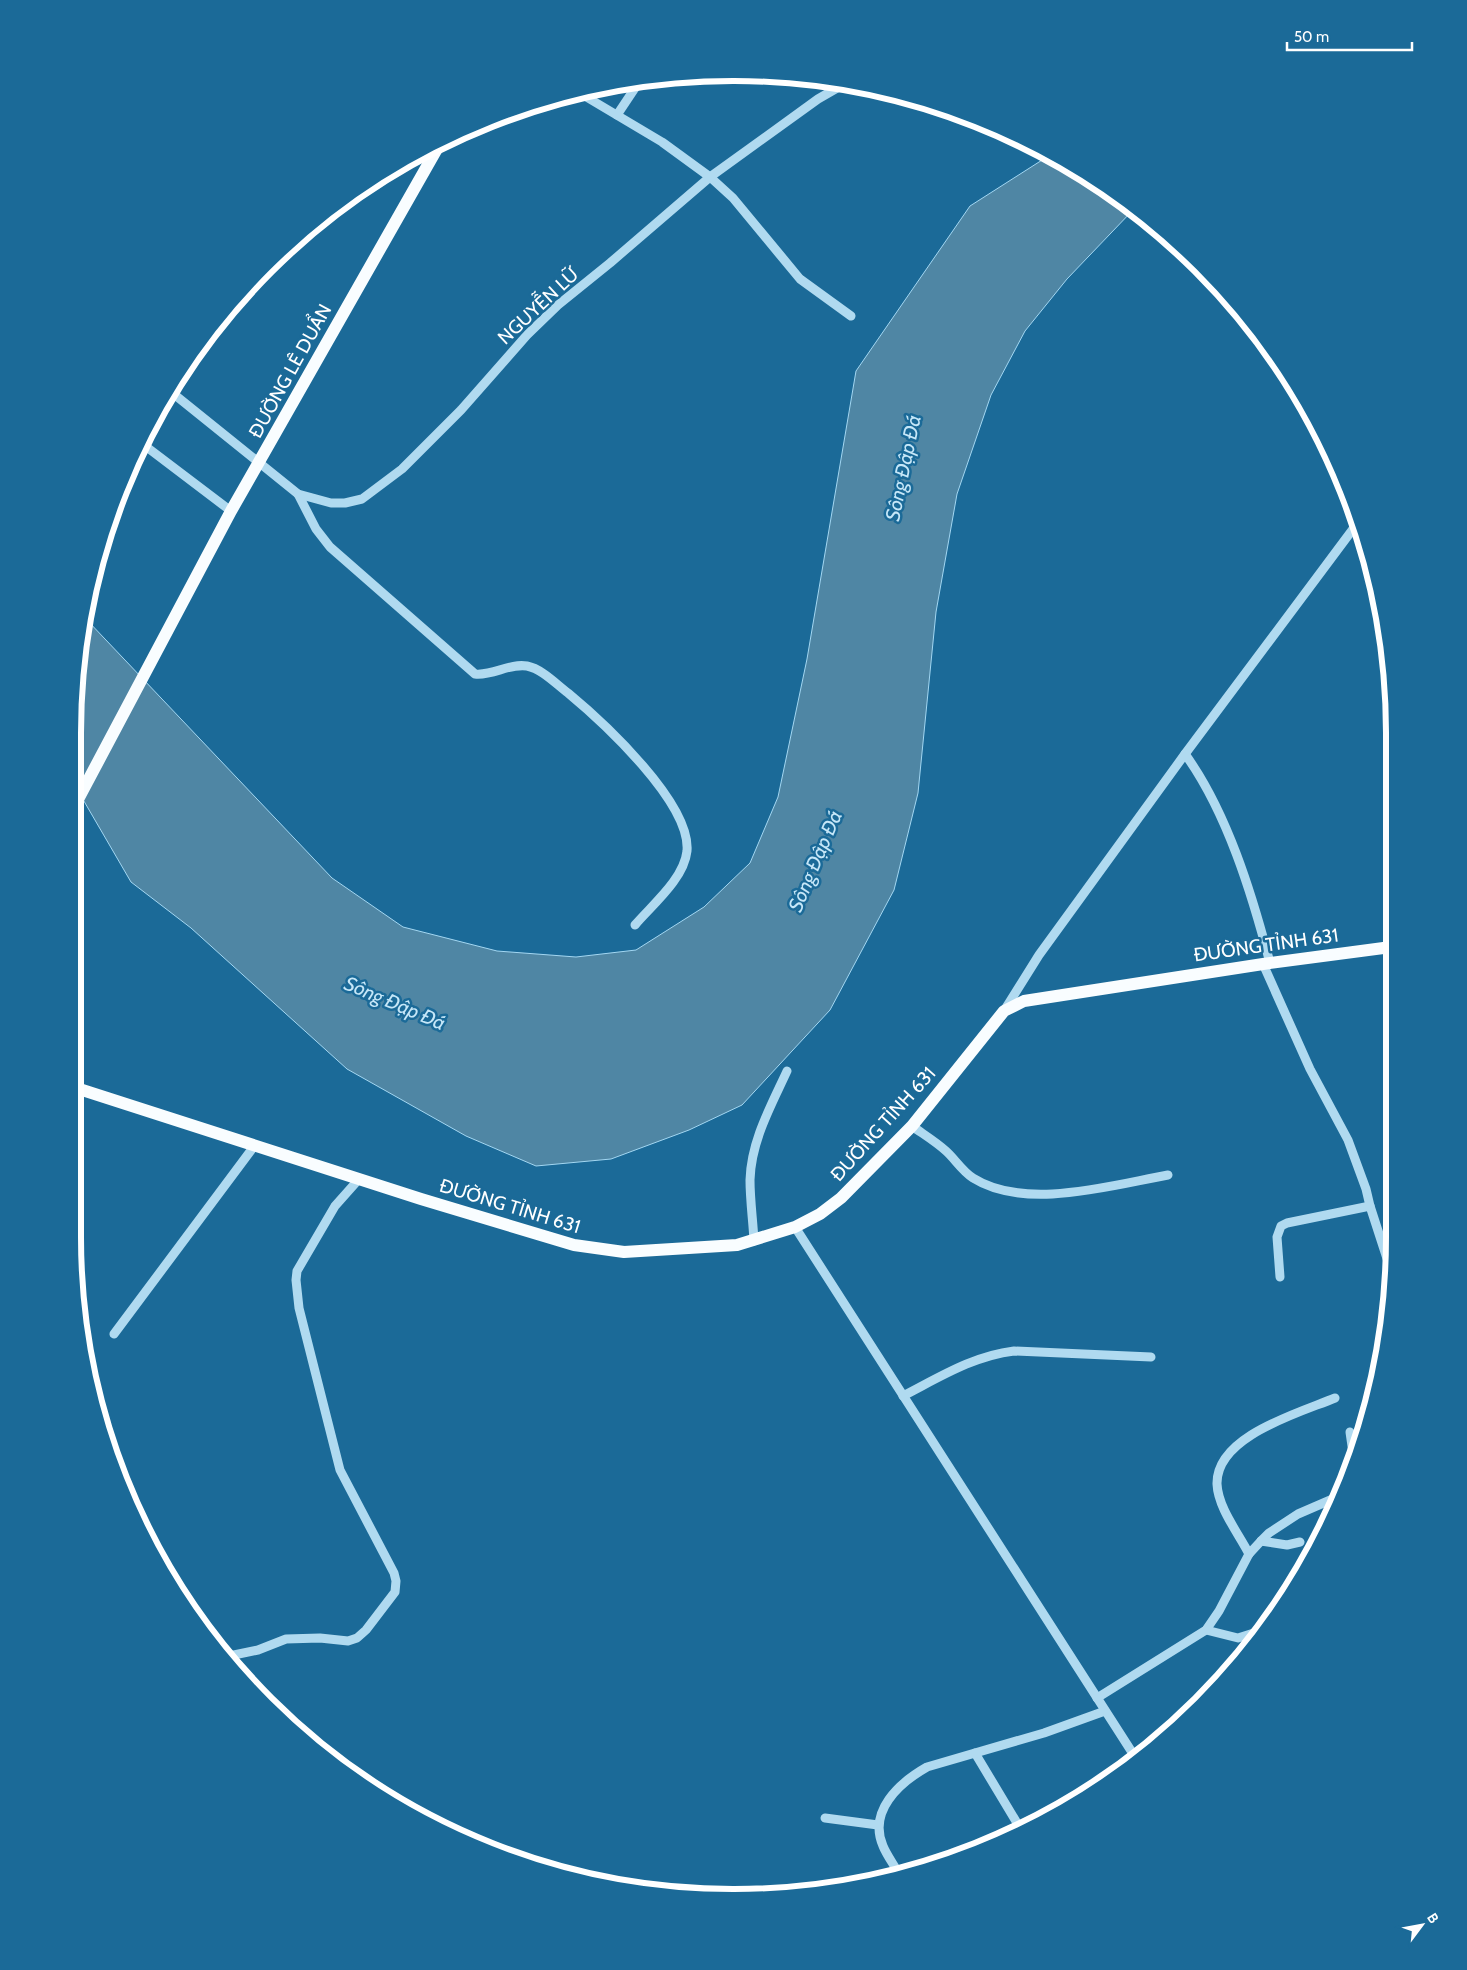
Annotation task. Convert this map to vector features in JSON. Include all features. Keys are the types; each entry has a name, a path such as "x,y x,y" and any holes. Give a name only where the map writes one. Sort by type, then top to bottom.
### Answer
{"main road":[{"name":"ĐƯỜNG LÊ DUẨN","path":"81,794 230,511 260,462 433,155"},
{"name":"ĐƯỜNG TỈNH 631","path":"81,1090 359,1179 574,1245 624,1252 737,1245 795,1227 820,1214 840,1198 912,1126 1004,1011 1024,1001 1043,996 1386,948"}],"street":[{"path":"617,115 633,89"},
{"name":"NGUYỄN LỮ","path":"176,396 298,494 331,503 345,503 362,499 402,469 461,410 527,334 558,305 710,177 818,99 834,90"},
{"path":"588,98 662,142 710,177 733,198 800,278 851,316"},
{"path":"148,448 230,511"},
{"path":"298,494 316,530 330,547 475,674 494,674 516,666 534,668 547,676 596,716 635,756 673,808 685,830 687,847 684,862 675,879 635,925"},
{"path":"1004,1011 1038,955 1353,529"},
{"path":"1185,754 1202,778 1219,811 1258,916 1267,963 1310,1069 1348,1140 1366,1189 1385,1253"},
{"path":"754,1241 750,1178 754,1152 762,1124 787,1071"},
{"path":"912,1126 940,1145 972,1177 983,1183 1007,1190 1038,1194 1067,1194 1168,1175"},
{"path":"114,1334 255,1146"},
{"path":"233,1655 258,1650 286,1639 320,1638 348,1641 357,1638 366,1630 395,1592 396,1581 394,1573 340,1470 299,1308 296,1280 297,1271 335,1206 359,1179"},
{"path":"1280,1277 1277,1237 1281,1226 1287,1223 1370,1206"},
{"path":"795,1227 1132,1753"},
{"path":"903,1396 971,1361 994,1354 1032,1351 1151,1357"},
{"path":"1249,1554 1226,1511 1217,1485 1223,1459 1240,1442 1264,1428 1335,1398"},
{"path":"1350,1432 1352,1444"},
{"path":"1097,1698 1206,1630 1219,1611 1249,1554 1269,1532 1298,1514 1329,1500"},
{"path":"1261,1541 1287,1545 1300,1542"},
{"path":"1206,1630 1232,1638 1250,1635"},
{"path":"896,1868 883,1846 878,1825 882,1809 899,1787 912,1776 927,1767 1105,1711"},
{"path":"975,1753 1017,1823"},
{"path":"825,1818 878,1825"}],"water":[{"name":"Sông Đập Đá","path":"1042,160 1096,191 1129,214 1067,279 1025,331 991,395 957,494 936,612 918,793 894,890 830,1010 742,1105 689,1130 611,1159 536,1166 466,1136 347,1069 191,928 131,882 81,796 83,691 91,624 332,878 403,927 497,951 576,957 636,950 704,907 750,863 778,797 807,659 856,371 970,206"}]}
